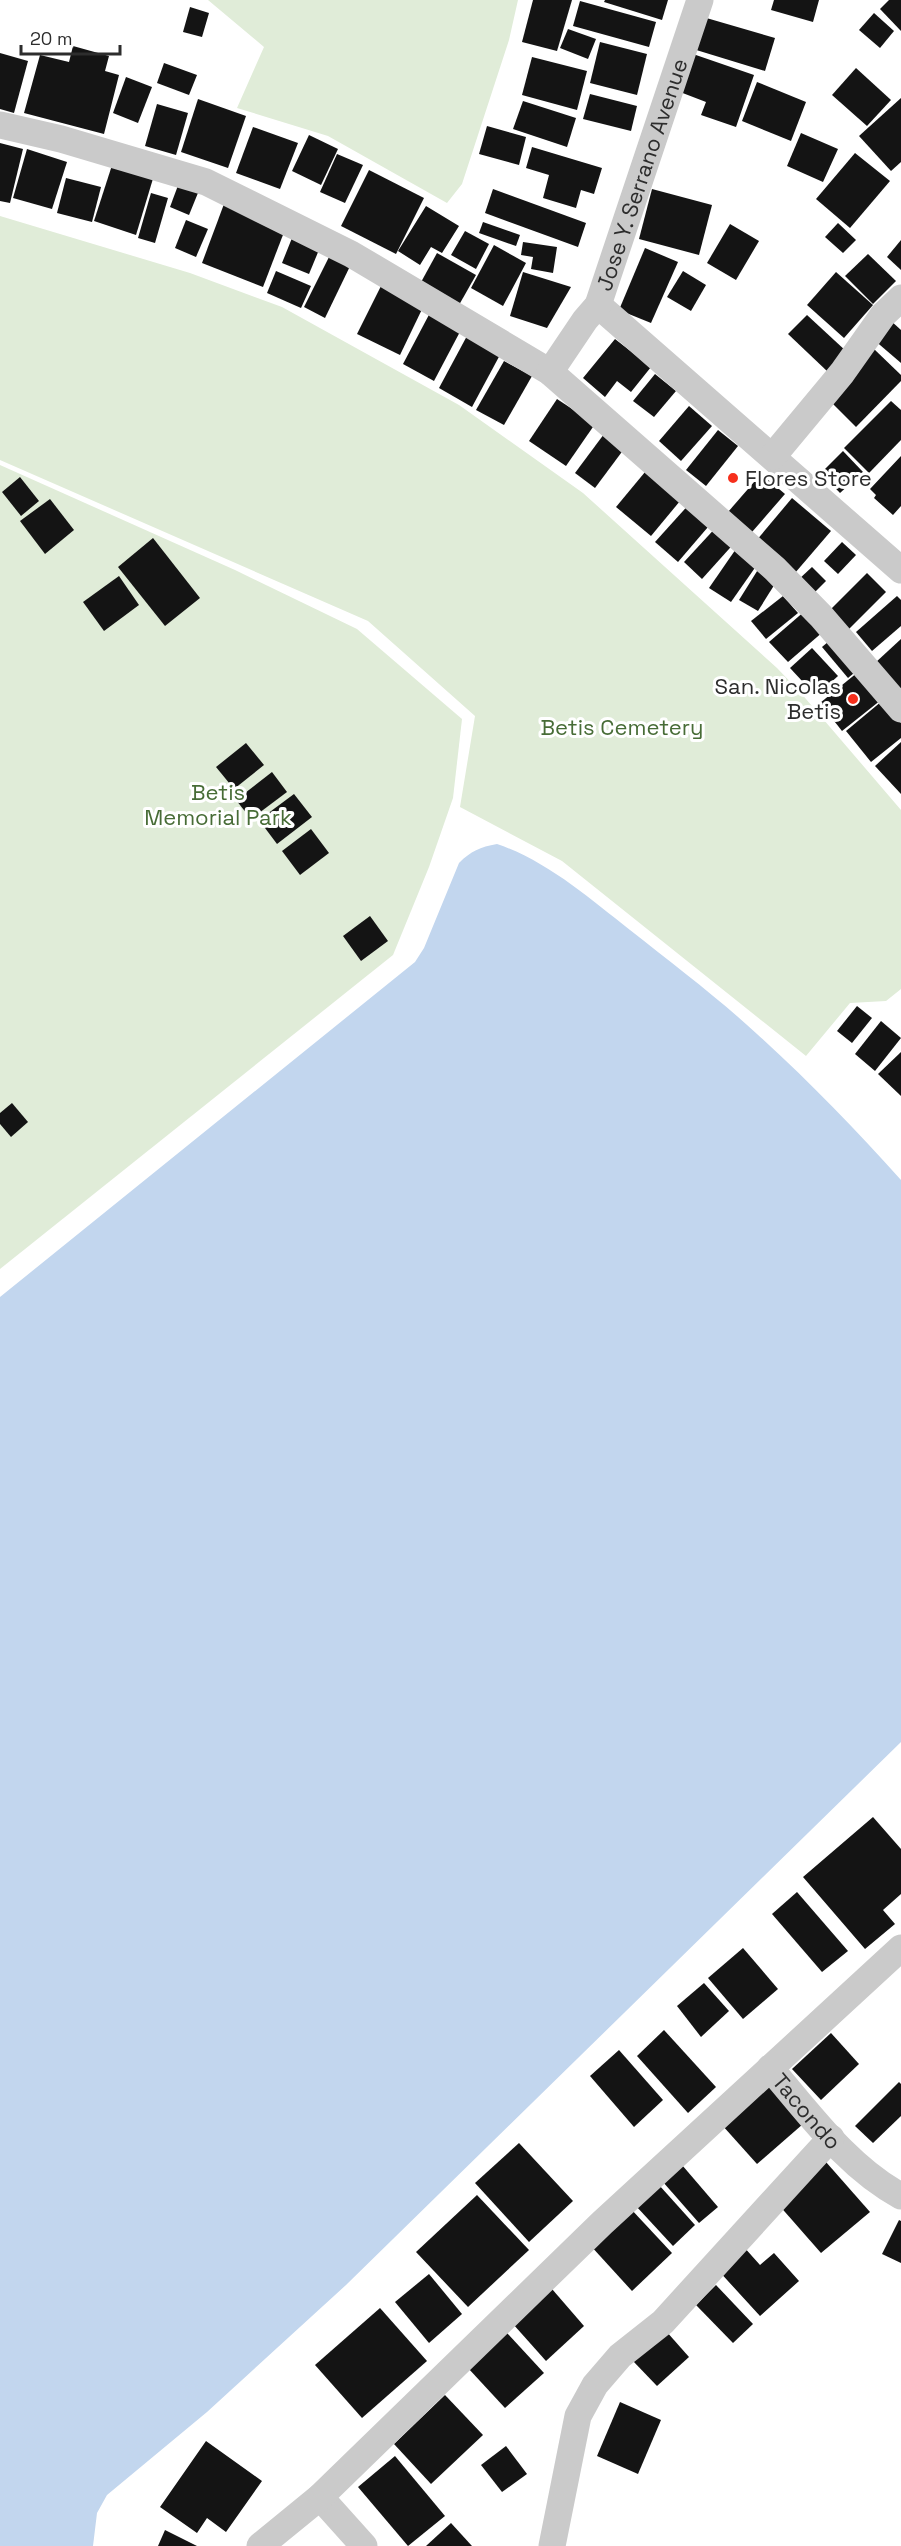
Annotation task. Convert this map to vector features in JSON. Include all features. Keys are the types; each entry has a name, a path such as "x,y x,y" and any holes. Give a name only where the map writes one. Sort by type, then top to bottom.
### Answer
{"street":[{"name":"Jose Y. Serrano Avenue","path":"550,372 585,320 598,305 700,0"},
{"path":"0,125 61,139 206,182 351,254 550,372 775,569 821,616 901,709"},
{"path":"773,456 842,373 883,315 901,298"},
{"path":"598,305 901,570"},
{"name":"Tacondo","path":"901,1948 770,2068 866,2174 901,2196"},
{"path":"260,2546 320,2497 602,2223 770,2068"},
{"path":"552,2546 578,2416 595,2385 620,2356 663,2322 831,2138"},
{"path":"320,2497 364,2546"}],"green space":[{"path":"208,0 518,0 509,40 462,184 447,203 328,136 237,108 264,47"},
{"name":"Betis Cemetery","path":"0,216 190,273 282,307 459,405 583,493 777,668 901,810 901,989 886,1001 850,1003 806,1056 562,861 460,807 475,716 368,621 0,460"},
{"name":"Betis Memorial Park","path":"0,465 235,570 357,629 462,719 453,798 429,867 393,955 0,1269"}],"water":[{"path":"497,844 533,860 567,881 711,994 795,1069 901,1180 901,1742 346,2285 207,2412 107,2495 97,2513 93,2546 0,2546 0,1297 415,962 424,948 459,863 476,850"}],"building":[{"path":"533,0 572,0 557,51 522,42"},
{"path":"605,0 668,0 662,20 604,2"},
{"path":"774,0 819,0 813,22 771,10"},
{"path":"889,0 901,0 901,31 880,9"},
{"path":"580,1 656,22 649,47 573,26"},
{"path":"190,7 209,13 202,37 183,32"},
{"path":"874,13 894,31 880,48 859,30"},
{"path":"703,17 775,38 765,71 693,49"},
{"path":"568,29 596,39 588,59 560,48"},
{"path":"600,42 647,54 637,95 590,83"},
{"path":"73,46 109,56 105,71 119,75 104,134 24,113 40,55 69,62"},
{"path":"0,53 28,61 14,113 0,109"},
{"path":"693,54 754,75 736,127 701,115 706,102 680,92"},
{"path":"532,57 587,71 577,110 522,95"},
{"path":"164,63 197,75 189,95 157,83"},
{"path":"856,68 891,100 867,126 832,95"},
{"path":"126,77 152,87 138,123 113,113"},
{"path":"757,82 806,102 791,141 742,121"},
{"path":"590,94 637,106 631,131 583,119"},
{"path":"901,98 901,162 891,171 859,136"},
{"path":"198,99 246,116 228,168 181,152"},
{"path":"523,101 576,118 567,147 513,129"},
{"path":"157,104 188,113 176,155 145,146"},
{"path":"487,126 526,137 519,165 479,154"},
{"path":"253,127 298,143 280,189 236,173"},
{"path":"801,133 838,149 823,182 787,166"},
{"path":"309,135 338,149 321,185 292,171"},
{"path":"0,143 23,149 10,203 0,201"},
{"path":"532,147 602,168 594,194 581,190 576,208 543,198 549,175 526,168"},
{"path":"27,149 67,162 52,209 13,198"},
{"path":"855,153 890,181 850,228 816,199"},
{"path":"337,154 363,165 345,203 320,192"},
{"path":"114,159 155,172 136,235 94,221"},
{"path":"369,170 424,198 396,254 341,226"},
{"path":"66,178 101,187 92,222 57,213"},
{"path":"180,180 200,188 189,215 170,207"},
{"path":"493,189 586,223 578,247 485,213"},
{"path":"652,189 712,205 699,255 639,239"},
{"path":"151,193 168,198 155,243 138,238"},
{"path":"224,204 286,227 263,287 202,263"},
{"path":"426,206 459,226 442,253 431,247 420,265 398,251"},
{"path":"186,220 208,229 196,257 175,248"},
{"path":"483,222 520,235 516,246 479,233"},
{"path":"838,223 856,240 843,253 825,237"},
{"path":"730,224 759,241 736,280 707,263"},
{"path":"465,231 489,244 476,269 451,255"},
{"path":"294,233 321,245 309,274 282,263"},
{"path":"901,240 901,270 887,257"},
{"path":"523,242 557,247 553,273 531,269 533,257 521,255"},
{"path":"494,245 526,263 503,306 471,288"},
{"path":"645,248 678,262 651,323 619,310"},
{"path":"333,249 353,260 325,318 304,307"},
{"path":"437,253 476,275 459,305 420,284"},
{"path":"868,254 896,281 873,304 845,276"},
{"path":"276,271 311,286 301,308 267,293"},
{"path":"683,271 706,285 691,311 667,297"},
{"path":"523,272 571,287 547,328 510,316"},
{"path":"836,272 873,305 844,338 807,305"},
{"path":"383,282 425,303 400,355 357,334"},
{"path":"432,309 463,326 434,381 403,364"},
{"path":"807,315 847,352 828,372 788,334"},
{"path":"890,320 901,330 901,363 873,339"},
{"path":"468,334 501,353 472,407 439,388"},
{"path":"615,339 651,367 631,392 617,381 605,397 583,378"},
{"path":"874,349 901,375 901,381 856,427 827,398"},
{"path":"504,361 532,376 504,425 476,410"},
{"path":"655,374 676,391 654,417 633,401"},
{"path":"557,399 595,424 566,466 529,441"},
{"path":"891,401 901,410 901,440 869,473 844,448"},
{"path":"689,406 712,426 681,461 659,441"},
{"path":"607,430 627,445 595,488 575,473"},
{"path":"718,430 738,446 706,486 686,470"},
{"path":"843,451 863,472 840,493 821,473"},
{"path":"901,456 901,506 893,515 874,498 876,495 870,489"},
{"path":"650,466 685,495 651,536 616,507"},
{"path":"761,474 785,494 752,532 728,512"},
{"path":"20,477 39,501 21,516 2,492"},
{"path":"792,498 831,531 795,573 756,541"},
{"path":"50,499 74,530 45,554 20,521"},
{"path":"692,501 714,520 678,562 655,542"},
{"path":"720,523 738,539 702,579 684,562"},
{"path":"153,538 200,598 165,626 118,567"},
{"path":"842,542 856,555 838,574 824,561"},
{"path":"738,546 759,562 731,602 709,588"},
{"path":"812,567 826,581 812,595 798,580"},
{"path":"759,568 778,579 758,611 739,600"},
{"path":"867,573 886,592 848,630 829,611"},
{"path":"119,576 139,605 104,631 83,602"},
{"path":"783,596 798,613 766,639 751,621"},
{"path":"897,596 901,600 901,626 872,651 856,632"},
{"path":"806,610 824,631 788,662 769,642"},
{"name":"San. Nicolas Betis","path":"835,636 860,668 848,678 822,647"},
{"name":"San. Nicolas Betis","path":"901,639 901,693 875,663"},
{"name":"San. Nicolas Betis","path":"812,648 838,676 816,696 790,668"},
{"name":"San. Nicolas Betis","path":"863,668 886,696 842,731 820,703"},
{"name":"San. Nicolas Betis","path":"882,701 901,723 901,738 871,762 846,731"},
{"name":"San. Nicolas Betis","path":"901,742 901,794 875,766"},
{"path":"246,743 264,765 234,789 216,767"},
{"path":"272,772 287,792 251,819 236,800"},
{"path":"294,794 312,817 277,844 259,820"},
{"path":"311,829 329,853 300,875 282,851"},
{"path":"370,916 388,941 361,961 343,936"},
{"path":"857,1006 872,1018 852,1043 837,1031"},
{"path":"881,1021 901,1038 875,1071 855,1054"},
{"path":"901,1052 901,1096 878,1074"},
{"path":"12,1103 28,1122 11,1137 0,1124 0,1113"},
{"path":"873,1817 901,1849 901,1894 883,1910 895,1924 865,1949 803,1877"},
{"path":"797,1892 848,1951 822,1972 772,1914"},
{"path":"743,1948 778,1989 743,2019 708,1978"},
{"path":"704,1983 729,2011 701,2037 677,2006"},
{"path":"664,2030 716,2087 688,2113 637,2056"},
{"path":"831,2033 859,2064 821,2100 792,2069"},
{"path":"619,2050 663,2100 634,2127 590,2076"},
{"path":"899,2082 901,2084 901,2116 873,2143 855,2126"},
{"path":"768,2084 803,2124 757,2164 722,2125"},
{"path":"519,2143 573,2201 529,2242 475,2183"},
{"path":"826,2162 870,2212 821,2253 778,2204"},
{"path":"682,2165 718,2207 699,2223 663,2182"},
{"path":"659,2185 695,2225 673,2246 636,2206"},
{"path":"477,2195 529,2250 468,2307 416,2252"},
{"path":"630,2208 672,2253 632,2291 590,2245"},
{"path":"899,2220 901,2221 901,2263 882,2254"},
{"path":"743,2246 760,2265 774,2253 799,2281 760,2316 717,2269"},
{"path":"429,2274 462,2314 429,2343 395,2302"},
{"path":"716,2285 753,2324 733,2343 696,2305"},
{"path":"552,2289 584,2326 546,2361 513,2324"},
{"path":"380,2308 427,2361 362,2418 315,2365"},
{"path":"666,2331 689,2357 657,2386 633,2361"},
{"path":"507,2333 544,2373 505,2408 468,2368"},
{"path":"445,2395 483,2435 431,2484 394,2444"},
{"path":"620,2402 661,2420 638,2474 597,2456"},
{"path":"206,2441 262,2481 226,2532 207,2518 197,2533 160,2507"},
{"path":"506,2446 527,2474 502,2492 481,2465"},
{"path":"395,2456 445,2516 408,2546 358,2487"},
{"path":"451,2523 472,2546 426,2546"},
{"path":"165,2530 197,2546 158,2546"}],"place":[{"name":"Flores Store","path":"733,478"},
{"name":"San. Nicolas Betis","path":"853,699"}]}
